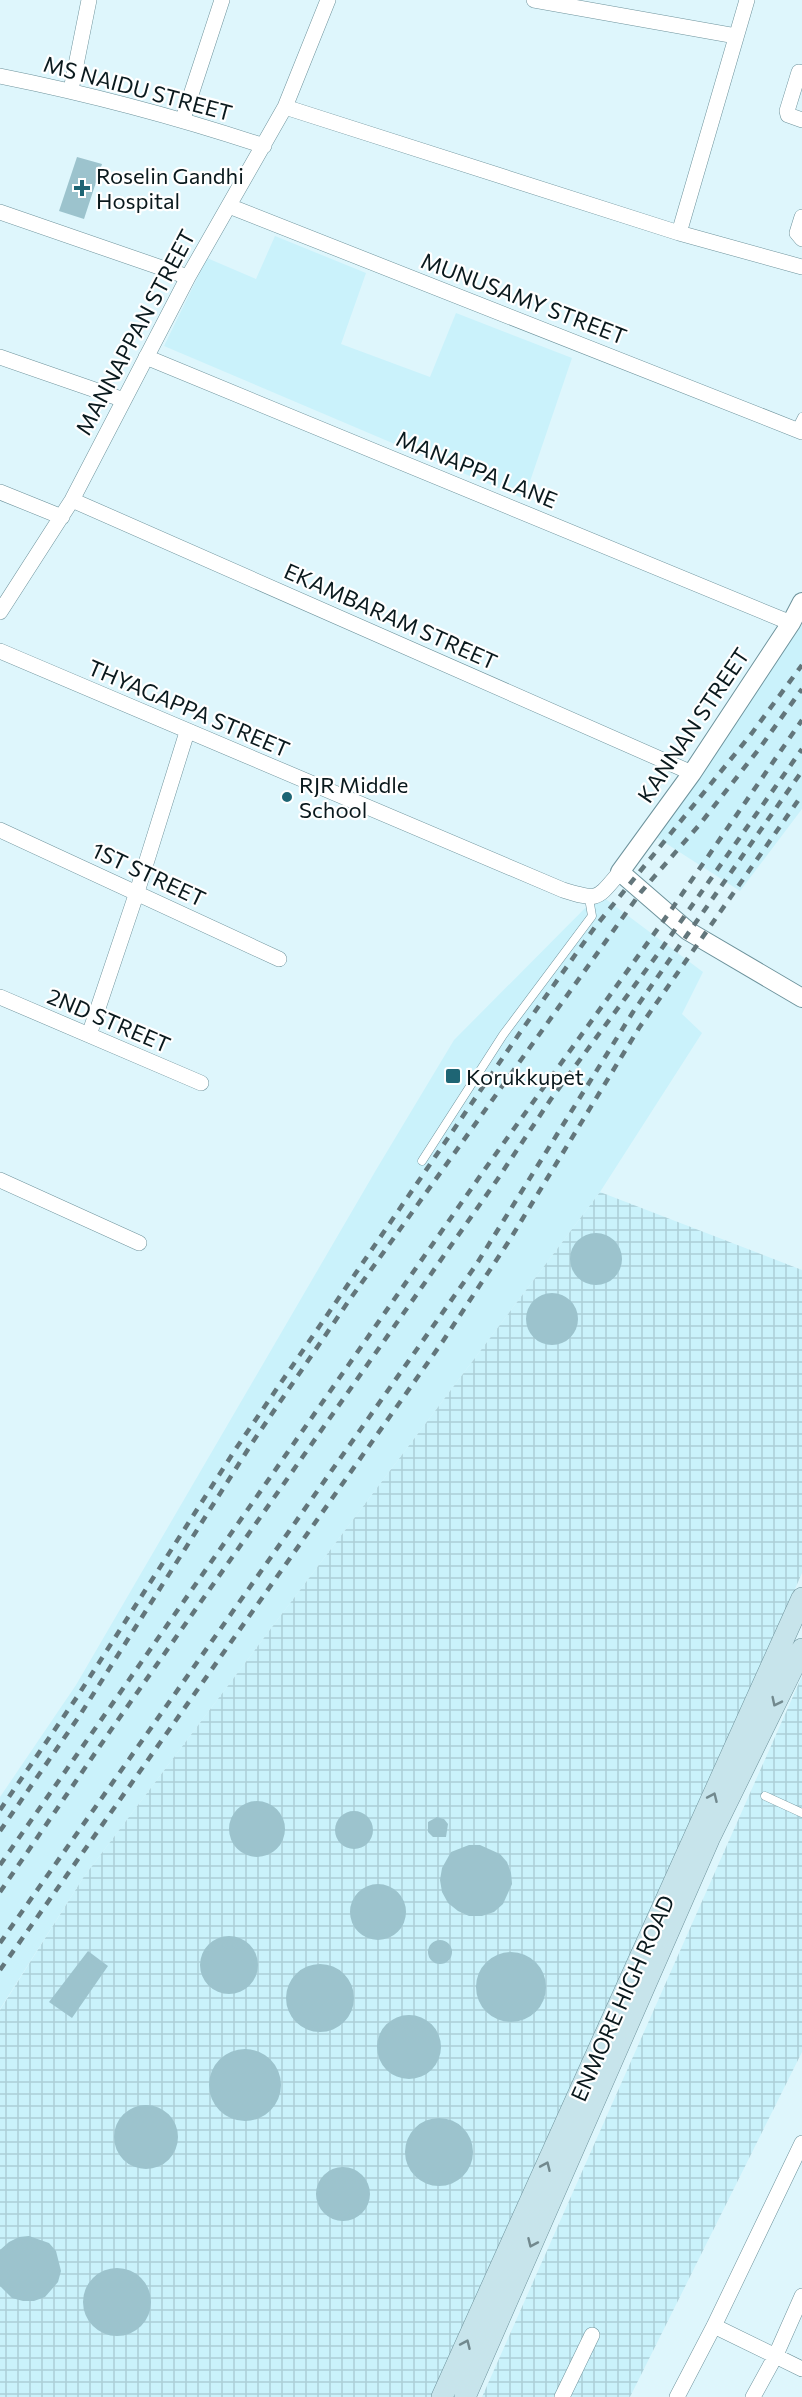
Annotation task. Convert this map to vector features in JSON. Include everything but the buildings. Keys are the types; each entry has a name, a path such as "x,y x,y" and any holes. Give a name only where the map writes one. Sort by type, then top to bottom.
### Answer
{"main road":[{"name":"ENMORE HIGH ROAD","path":"442,2397 802,1598"},
{"name":"ENMORE HIGH ROAD","path":"465,2397 709,1839 802,1649"}],"street":[{"path":"71,90 89,0"},
{"path":"183,119 222,0"},
{"name":"MANNAPPAN STREET","path":"0,612 72,500 188,277 285,107 328,0"},
{"path":"534,0 736,36"},
{"path":"679,233 747,0"},
{"path":"801,68 787,111 788,115 802,120"},
{"name":"MS NAIDU STREET","path":"0,76 71,90 183,119 264,146"},
{"path":"285,107 679,233 802,267"},
{"name":"MUNUSAMY STREET","path":"228,206 800,426"},
{"path":"0,212 188,277"},
{"path":"802,217 797,233 802,239"},
{"path":"0,357 124,400"},
{"name":"MANAPPA LANE","path":"146,357 791,623"},
{"path":"0,492 62,517"},
{"name":"EKAMBARAM STREET","path":"72,500 692,773"},
{"name":"KANNAN STREET","path":"620,872 692,773 791,623 802,602"},
{"name":"THYAGAPPA STREET","path":"0,651 563,890 589,898"},
{"path":"89,1035 187,732"},
{"name":"1ST STREET","path":"0,830 279,959"},
{"path":"589,898 600,896 620,872 688,931 802,998"},
{"name":"2ND STREET","path":"0,997 201,1083"},
{"path":"0,1180 139,1244"},
{"path":"677,2397 714,2326 802,2143"},
{"path":"753,2397 775,2357 802,2296"},
{"path":"714,2326 802,2369"},
{"path":"562,2397 592,2335"}],"lane":[{"path":"422,1161 503,1035 592,916 589,898"},
{"path":"765,1796 802,1813"}],"shaded area":[{"path":"275,236 366,273 341,344 430,377 456,313 572,358 524,499 164,346 207,258 256,279"},
{"path":"802,625 802,809 740,891 653,835"},
{"path":"599,894 703,972 682,1014 702,1033 600,1192 83,1878 0,2009 0,1797 76,1685 454,1040"},
{"path":"600,1192 802,1270 802,1573 441,2397 0,2397 0,2010 83,1878"},
{"path":"802,1676 802,2052 630,2397 482,2397"}],"railway":[{"path":"0,1810 77,1697 237,1447 519,1034 595,927 752,733 802,665"},
{"path":"0,1831 80,1715 252,1443 348,1302 641,892 700,824 759,749 802,689"},
{"path":"0,1865 485,1169 669,913 802,720"},
{"path":"0,1892 497,1180 551,1099 660,951 802,749"},
{"path":"0,1943 476,1265 633,1012 802,771"},
{"path":"0,1970 443,1341 509,1241 639,1028 802,795"}],"place":[{"name":"Roselin Gandhi Hospital","path":"82,188"},
{"name":"RJR Middle School","path":"287,797"},
{"name":"Korukkupet","path":"453,1076"}]}
